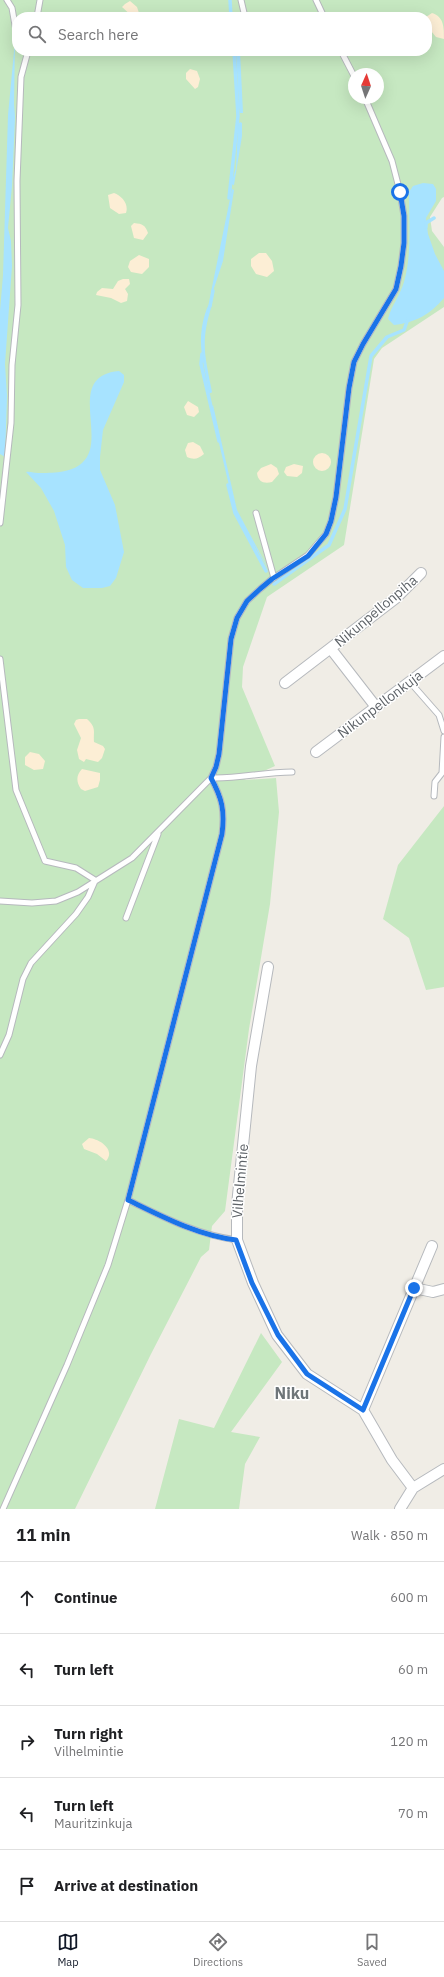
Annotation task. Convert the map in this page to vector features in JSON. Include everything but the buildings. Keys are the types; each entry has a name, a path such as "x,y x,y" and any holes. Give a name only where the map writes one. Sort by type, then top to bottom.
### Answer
{"street":[{"name":"Nikunpellonpiha","path":"285,683 396,598 421,573"},
{"name":"Nikunpellonpiha","path":"330,649 376,707"},
{"name":"Nikunpellonkuja","path":"316,752 444,656"},
{"name":"Vilhelmintie","path":"268,967 251,1066 237,1198 236,1240 252,1283 278,1335 307,1374 363,1410 392,1460 413,1488"},
{"path":"363,1410 432,1246"},
{"path":"414,1288 433,1292 444,1289"},
{"path":"400,1509 413,1488 444,1469"}],"lane":[{"path":"7,0 13,12"},
{"path":"38,12 40,0"},
{"path":"241,0 244,12"},
{"path":"316,0 322,12"},
{"path":"0,523 11,423 12,365 18,305 17,181 21,77 27,56"},
{"path":"344,56 350,68"},
{"path":"0,901 32,903 56,901 78,892 132,858 211,778 216,767 219,754 231,639 237,618 247,601 274,578 308,556 326,534 331,521 336,497 349,388 354,362 396,289 404,243 404,216 400,192 392,162 368,104"},
{"path":"256,513 274,578"},
{"path":"0,659 16,790 45,860 76,868 95,880"},
{"path":"410,682 439,716 444,731"},
{"path":"434,796 436,782 442,773 444,736"},
{"path":"211,778 234,778 270,773 292,772"},
{"path":"3,1509 67,1365 108,1265 128,1200 222,834 224,817 220,796 211,778"},
{"path":"126,918 159,831"},
{"path":"0,1055 9,1035 23,979 31,963 76,914 88,897 95,880"},
{"path":"128,1200 187,1228 217,1238 236,1240"}],"green space":[{"path":"0,0 444,0 444,197 430,217 432,231 444,247 444,307 382,348 374,359 344,545 267,597 243,667 242,687 275,766 244,780 276,778 279,812 270,904 249,1029 225,1211 212,1226 209,1250 201,1257 151,1354 75,1509 0,1509"},
{"path":"444,806 444,987 426,990 409,938 383,919 398,865"},
{"path":"261,1333 282,1362 231,1432 260,1437 245,1464 239,1509 155,1509 179,1419 214,1428"}],"sand":[{"path":"130,1 137,7 139,12 128,12 122,7"},
{"path":"432,13 439,17 443,27 444,39 436,37 432,32"},
{"path":"190,69 197,71 200,79 198,87 195,89 186,79 186,73"},
{"path":"114,193 120,196 126,204 126,213 119,214 110,208 108,195"},
{"path":"134,223 142,224 146,228 148,233 143,240 134,238 131,226"},
{"path":"259,253 266,253 272,261 274,271 267,277 256,274 251,266 251,259"},
{"path":"139,255 149,259 149,267 142,274 131,272 128,267 130,261"},
{"path":"129,279 130,284 125,289 128,294 127,301 121,303 111,298 96,295 102,288 113,289 118,281"},
{"path":"188,401 198,407 199,412 194,417 187,415 184,407"},
{"path":"193,442 200,446 204,454 200,457 187,457 185,450 188,443"},
{"path":"322,453 328,456 331,462 328,468 322,471 316,468 313,462 316,456"},
{"path":"271,464 277,468 279,474 272,482 262,482 257,473 261,468"},
{"path":"294,464 303,466 302,473 297,477 287,476 284,472 286,467"},
{"path":"87,719 90,722 94,730 94,742 103,746 105,749 102,758 98,762 86,759 84,762 79,759 77,750 81,738 74,724 76,720"},
{"path":"30,752 39,754 45,761 43,769 34,770 25,765 25,757"},
{"path":"82,769 100,773 98,787 85,791 81,789 77,779"},
{"path":"89,1138 98,1140 108,1149 109,1157 106,1161 97,1154 84,1149 82,1144"}],"water":[{"path":"15,56 15,117 12,186 8,228 11,241 12,266 5,364 7,396 5,457 0,454 0,311 3,275 8,115"},
{"path":"236,56 240,56 243,113 240,113"},
{"path":"240,122 242,123 242,136 234,185 231,184 236,168 238,125"},
{"path":"423,183 433,184 436,189 436,201 426,218 428,234 435,254 444,271 444,298 422,317 402,324 394,325 388,319 404,282 407,271 410,238 409,192 413,186"},
{"path":"232,189 234,190 223,261 212,294 211,292"},
{"path":"211,303 212,305 208,318 205,339 206,358 212,392 209,393 203,363 201,334 205,314"},
{"path":"119,371 124,375 124,382 103,430 100,470 115,505 124,552 116,578 110,586 102,588 83,588 72,580 66,567 65,545 54,511 41,488 26,472 61,472 72,469 82,463 89,453 91,440 90,396 94,384 103,375"},
{"path":"213,405 237,510 270,572 237,516 211,409"}],"waterway":[{"path":"230,0 231,12"},
{"path":"229,198 238,116 234,56"},
{"path":"426,227 426,223 434,218"},
{"path":"210,306 213,291"},
{"path":"274,584 329,545 345,509 371,356 387,337 404,330 408,319"},
{"path":"202,354 201,364 219,441"},
{"path":"228,485 235,513 266,571"}],"district":[{"name":"Niku","path":"292,1393"}],"route":[{"path":"400,192 404,216 404,243 401,266 396,289 354,362 349,388 336,497 331,521 326,534 308,556 272,579 247,601 237,618 231,639 219,754 216,767 211,778 220,796 224,817 222,834 214,872 128,1200 187,1228 217,1238 236,1240 252,1283 278,1335 307,1374 363,1410 414,1288"}]}
